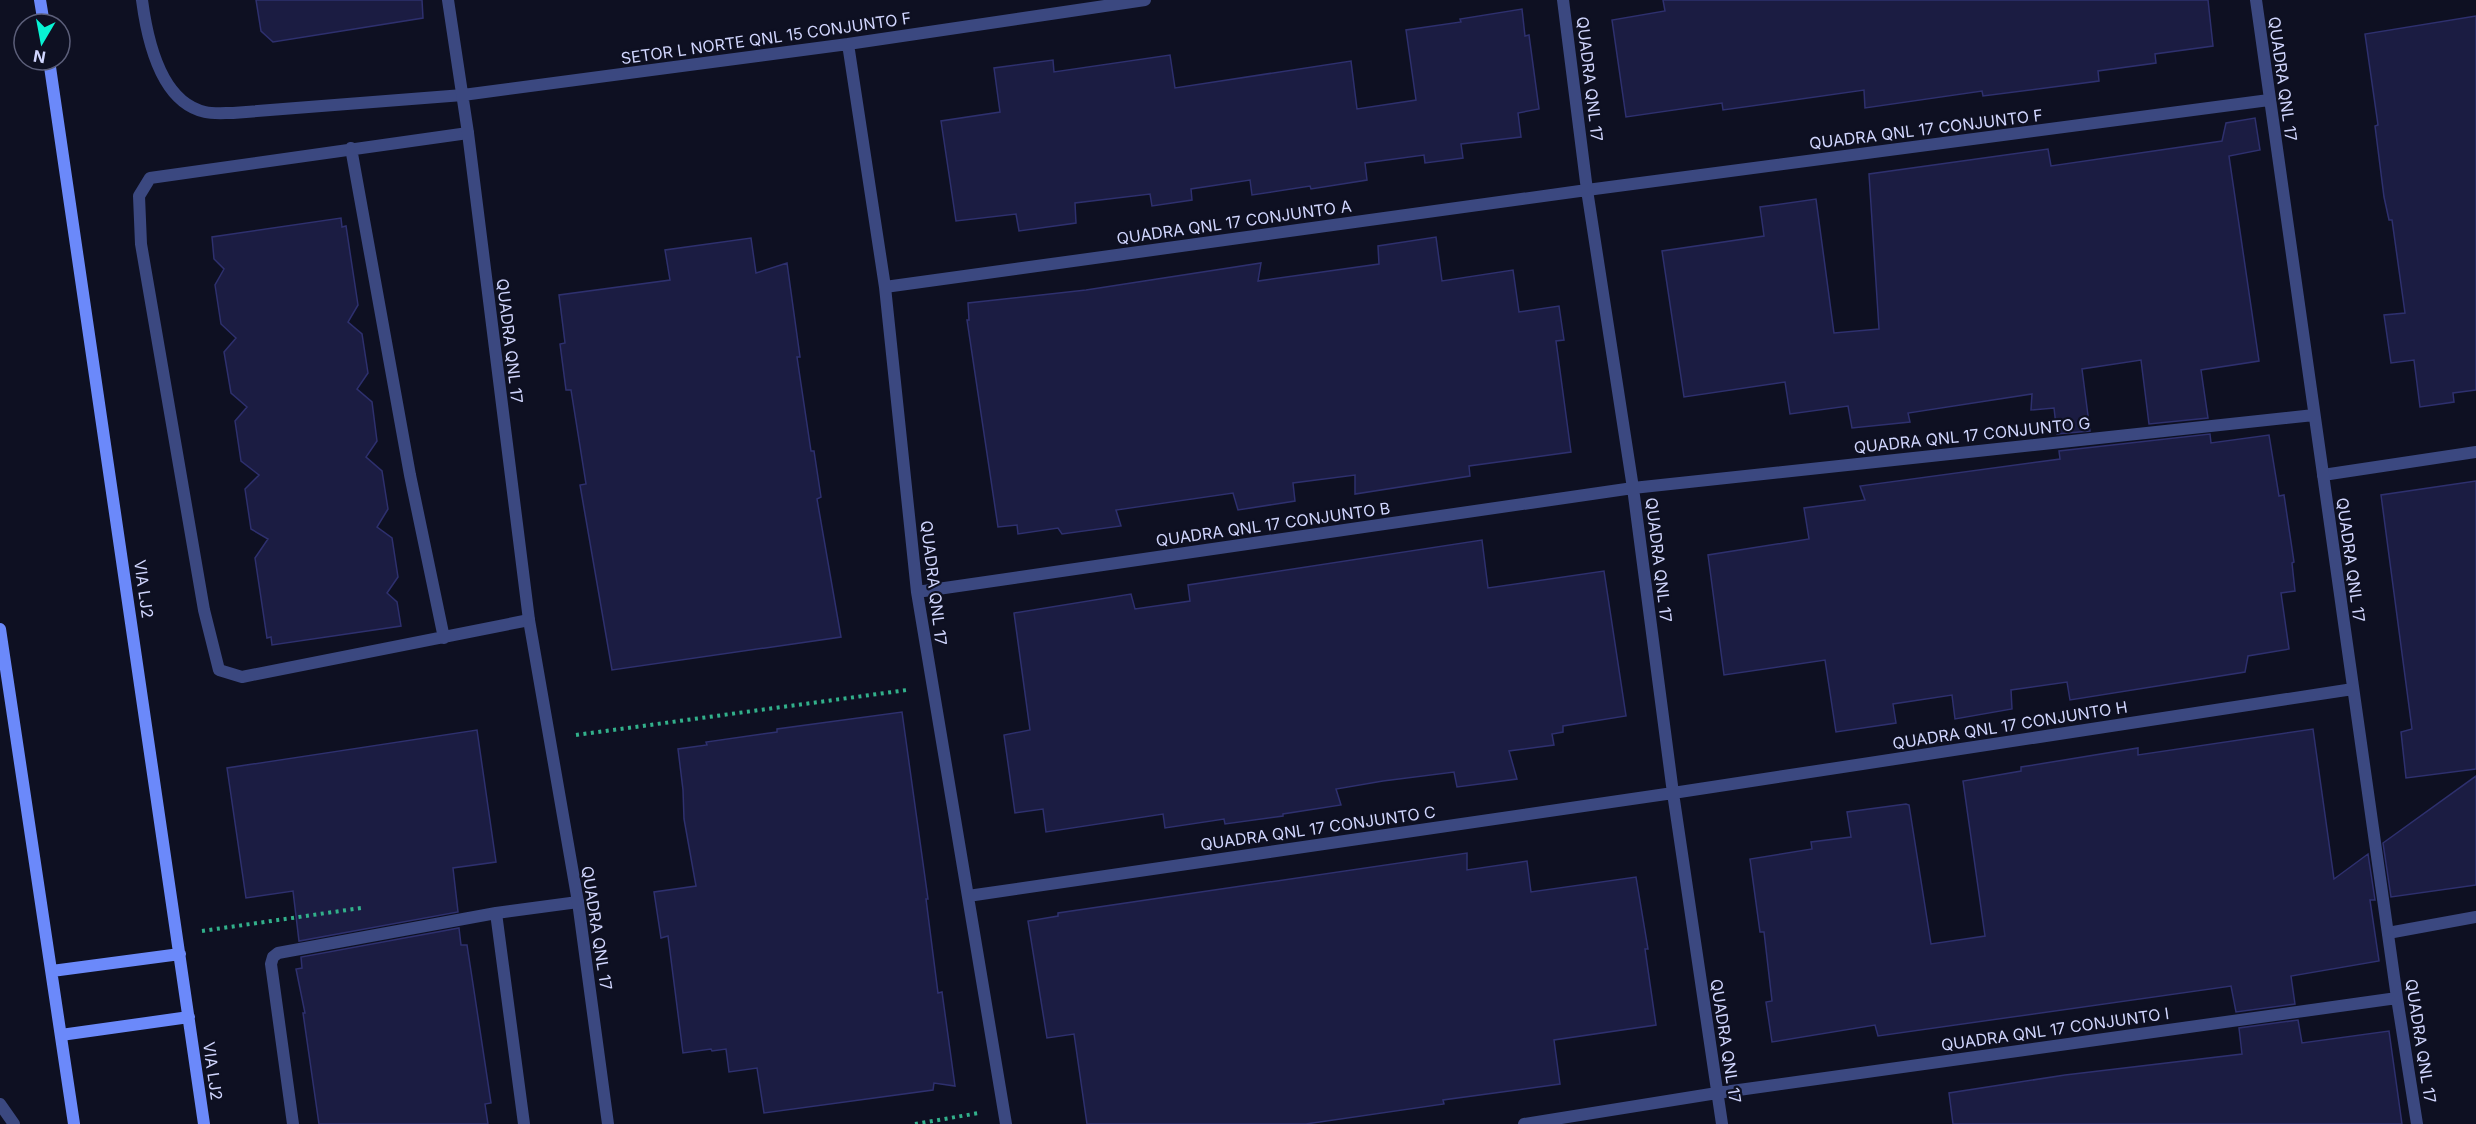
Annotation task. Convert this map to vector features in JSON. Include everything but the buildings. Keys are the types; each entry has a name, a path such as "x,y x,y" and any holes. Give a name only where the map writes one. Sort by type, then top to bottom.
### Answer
{"main road":[{"name":"VIA LJ2","path":"51,72 204,1124"},
{"path":"0,629 74,1124"},
{"path":"52,971 180,954"},
{"path":"61,1035 189,1017"}],"street":[{"name":"SETOR L NORTE QNL 15 CONJUNTO F","path":"142,0 146,36 166,82 185,102 204,112 244,112 463,95 848,44 1145,0"},
{"name":"QUADRA QNL 17","path":"448,0 468,133 529,620 578,902 608,1124"},
{"name":"QUADRA QNL 17","path":"1563,0 1587,190 1633,488 1673,793 1722,1124"},
{"name":"QUADRA QNL 17","path":"2256,0 2397,998 2417,1124"},
{"name":"QUADRA QNL 17","path":"848,44 885,287 917,592 1005,1124"},
{"name":"QUADRA QNL 17 CONJUNTO F","path":"1587,190 2269,100"},
{"path":"468,133 150,178 140,196 141,244 204,610 219,670 242,677 529,620"},
{"path":"351,148 410,476 444,638"},
{"name":"QUADRA QNL 17 CONJUNTO A","path":"885,287 1587,190"},
{"name":"QUADRA QNL 17 CONJUNTO G","path":"1633,488 2314,415"},
{"path":"2323,475 2476,452"},
{"name":"QUADRA QNL 17 CONJUNTO B","path":"917,592 1633,488"},
{"name":"QUADRA QNL 17 CONJUNTO H","path":"1673,793 2353,689"},
{"name":"QUADRA QNL 17 CONJUNTO C","path":"968,896 1673,793"},
{"path":"293,1124 271,964 273,957 278,953 496,913 578,902"},
{"path":"496,913 524,1124"},
{"path":"2388,933 2476,917"},
{"name":"QUADRA QNL 17 CONJUNTO I","path":"1524,1124 1718,1093 2397,998"},
{"path":"0,1104 14,1124"}],"path":[{"path":"549,738 932,687"},
{"path":"915,1124 1003,1109"}]}
